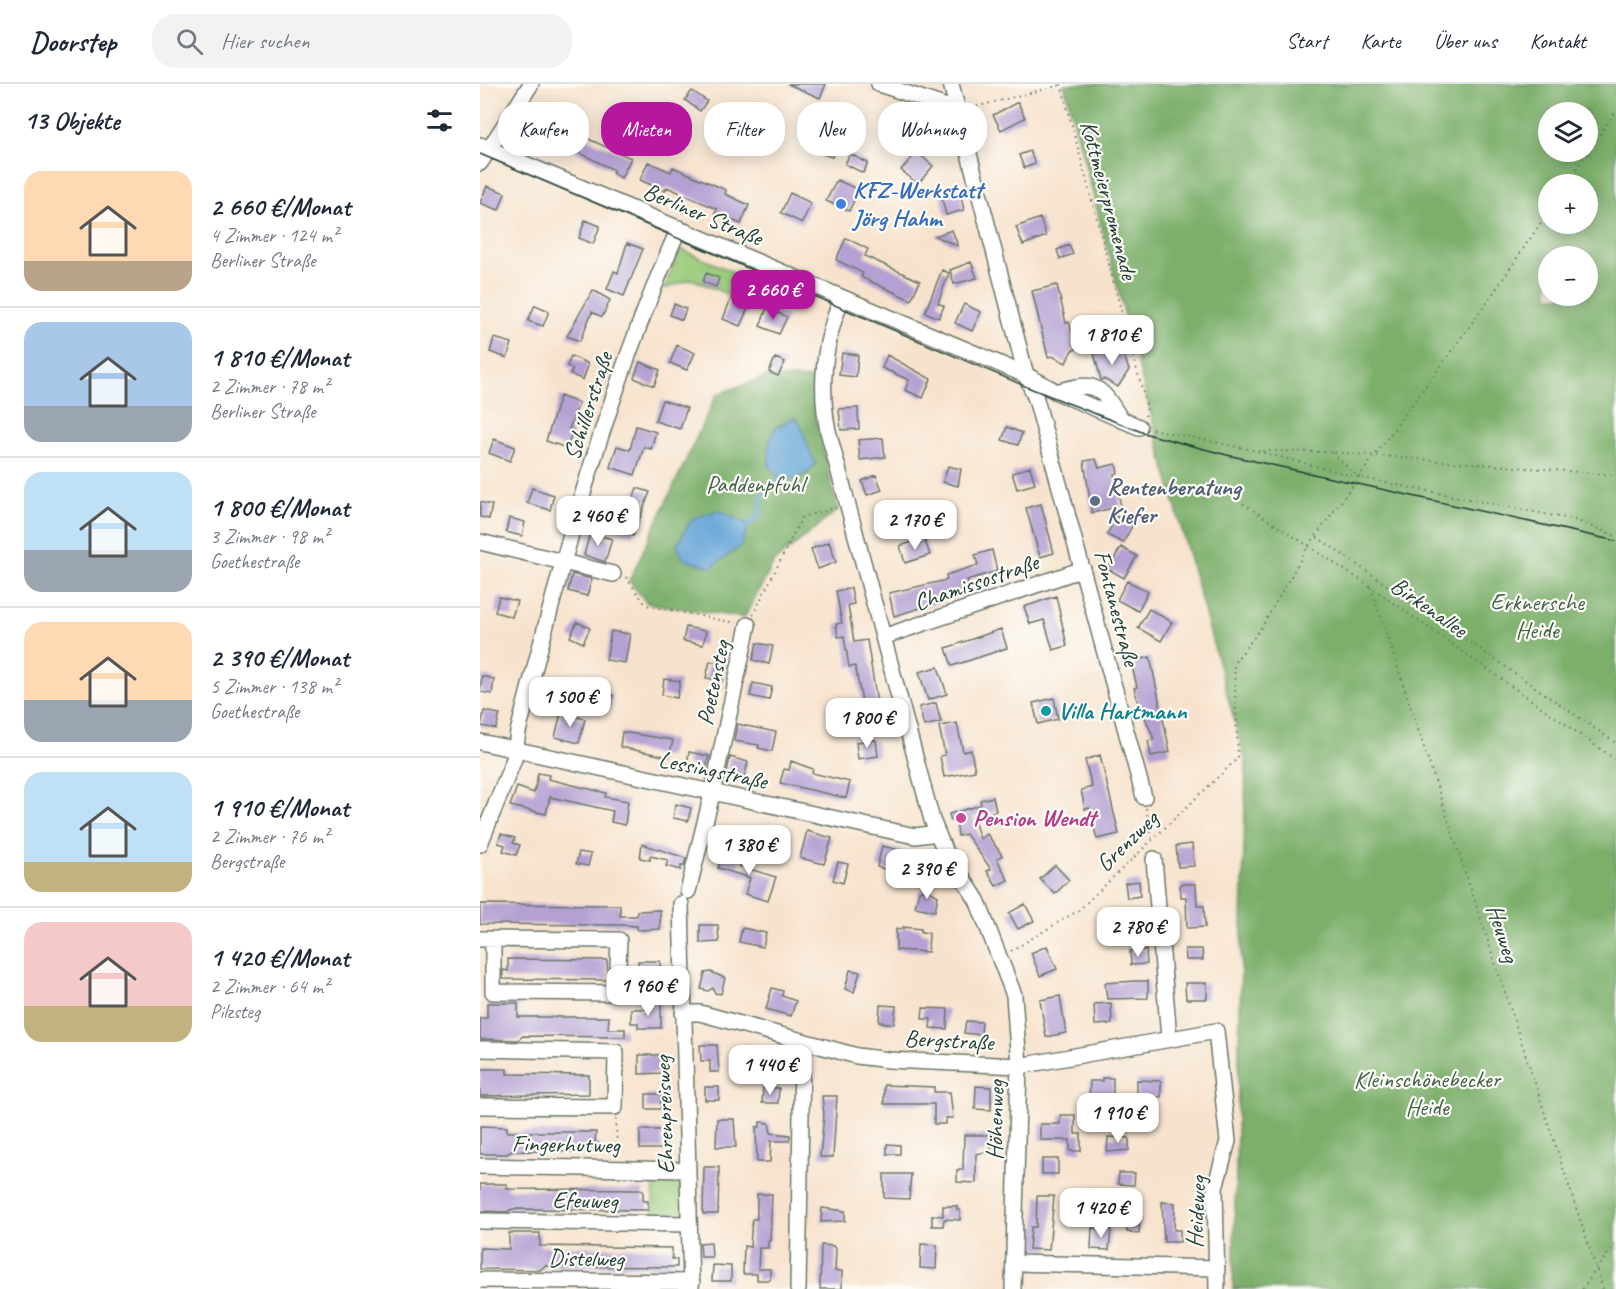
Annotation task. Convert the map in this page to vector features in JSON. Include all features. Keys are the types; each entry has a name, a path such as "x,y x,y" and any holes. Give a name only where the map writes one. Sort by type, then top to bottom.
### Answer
{"street":[{"path":"480,163 484,147 531,84"},
{"path":"879,84 932,102"},
{"name":"Fontanestraße","path":"951,84 956,102"},
{"name":"Berliner Straße","path":"484,147 1026,375 1057,393 1139,427"},
{"name":"Fontanestraße","path":"970,156 1026,375 1036,399 1144,797"},
{"name":"Schillerstraße","path":"480,844 514,759 514,749 562,561 615,390 679,228"},
{"name":"Höhenweg","path":"842,298 833,324 822,390 828,431 937,833 977,900 1014,995 1018,1066 1013,1289"},
{"path":"480,542 613,574"},
{"name":"Chamissostraße","path":"883,637 1083,569"},
{"name":"Poetensteg","path":"685,898 712,794 748,625"},
{"name":"Lessingstraße","path":"480,742 712,794 915,836 937,833"},
{"path":"1154,859 1169,1038"},
{"name":"Ehrenpreisweg","path":"685,898 683,1012 692,1286"},
{"path":"487,939 619,940 617,993 493,992 487,939"},
{"name":"Bergstraße","path":"683,1012 700,1013 786,1034 857,1056 889,1060 1018,1066 1216,1031"},
{"name":"Heideweg","path":"1216,1031 1228,1141 1215,1188 1217,1289"},
{"path":"798,1289 802,1058 806,1042"},
{"path":"480,1049 616,1052 615,1107 480,1106"},
{"name":"Fingerhutweg","path":"480,1166 688,1170"},
{"name":"Efeuweg","path":"480,1221 689,1224"},
{"path":"1014,1263 1217,1268"},
{"name":"Distelweg","path":"480,1280 692,1286"}],"path":[{"path":"987,104 1061,85"},
{"name":"Kottmeierpromenade","path":"1061,85 1147,408 1139,427"},
{"path":"1573,174 1616,111"},
{"path":"1310,545 1488,301 1538,227"},
{"path":"1139,427 1257,451 1358,477 1575,520 1616,536"},
{"path":"1257,451 1331,452 1507,464 1616,475"},
{"path":"1331,452 1358,477"},
{"name":"Birkenallee","path":"1233,497 1310,545 1616,760"},
{"path":"613,574 626,577 646,605 748,625 802,517 848,505"},
{"path":"1316,537 1616,743"},
{"name":"Grenzweg","path":"1000,956 1060,924 1079,910 1238,758 1234,663 1261,628 1310,545"},
{"name":"Heuweg","path":"1371,587 1603,1289"},
{"path":"1144,797 1152,838"},
{"path":"615,1107 617,1167"},
{"path":"1582,1289 1616,1242"}],"green space":[{"path":"1064,84 1616,84 1616,1289 1233,1289 1246,763 1173,498"},
{"path":"680,249 738,274 729,295 692,279 664,289"},
{"name":"Paddenpfuhl","path":"766,377 815,379 816,419 838,510 775,561 744,618 647,603 629,581 717,394"},
{"path":"654,1174 675,1174 683,1178 684,1213 681,1217 653,1220"}],"water":[{"path":"795,417 816,463 801,476 780,479 769,465 769,446 775,428"},
{"path":"718,510 749,525 740,547 711,567 683,559 677,545 692,519"}],"building":[{"path":"788,84 826,84 820,98"},
{"path":"692,91 707,101 704,102 700,111 692,105 692,102 685,100"},
{"path":"1018,102 1025,118 1001,130 993,115"},
{"path":"589,139 601,145 601,156 631,158 621,178 612,173 614,170 586,156 589,156"},
{"path":"1030,151 1035,164 1024,168 1019,155"},
{"path":"849,156 868,163 863,173 845,164"},
{"path":"913,156 922,156 933,166 918,184 901,170"},
{"path":"648,162 671,172 673,167 726,190 725,194 749,205 741,224 715,213 717,209 667,187 665,191 640,180"},
{"path":"837,180 859,190 849,211 826,201"},
{"path":"487,186 505,193 499,210 480,203"},
{"path":"960,191 964,210 946,215 941,195"},
{"path":"790,193 811,203 802,223 781,213"},
{"path":"1040,218 1046,236 1023,245 1016,227"},
{"path":"585,220 600,226 593,244 579,238"},
{"path":"952,230 958,246 935,236"},
{"path":"846,238 868,249 865,256 920,281 911,300 861,277 863,273 836,260"},
{"path":"627,243 643,249 624,296 607,289 614,271 618,273"},
{"path":"1069,245 1073,254 1060,259 1057,250"},
{"path":"971,262 977,278 954,284 950,270"},
{"path":"942,270 949,273 938,303 944,306 939,318 925,312"},
{"path":"706,273 719,278 716,287 703,282"},
{"path":"1057,285 1066,323 1069,322 1077,349 1072,350 1066,363 1052,356 1048,357 1032,291"},
{"path":"593,290 610,300 602,317 592,312 580,341 567,336"},
{"path":"732,296 750,304 740,326 723,319"},
{"path":"674,304 686,309 682,320 670,315"},
{"path":"964,304 981,312 972,331 955,323"},
{"path":"535,305 549,311 543,326 528,321"},
{"path":"767,308 787,317 779,334 760,326"},
{"path":"494,338 512,343 507,358 490,352"},
{"path":"677,345 695,353 687,370 670,363"},
{"path":"1121,347 1129,370 1118,387 1104,379 1101,380 1094,353"},
{"path":"842,353 858,355 856,377 839,375"},
{"path":"887,355 931,379 923,398 905,390 909,380 882,368"},
{"path":"571,356 587,363 583,380 570,374 573,369 567,366"},
{"path":"775,358 785,362 778,376 769,372"},
{"path":"640,362 660,370 654,386 634,378"},
{"path":"560,396 579,403 569,429 573,430 567,448 546,441"},
{"path":"662,400 687,408 680,429 655,421"},
{"path":"858,408 859,429 841,430 839,409"},
{"path":"636,426 656,432 651,449 644,447 635,475 610,467 617,446 630,450"},
{"path":"1007,427 1022,433 1018,445 1002,440"},
{"path":"883,438 885,457 860,460 858,440"},
{"path":"494,439 515,447 510,461 489,453"},
{"path":"1096,459 1099,468 1116,464 1118,473 1114,474 1121,506 1092,513 1084,461"},
{"path":"948,466 961,469 958,486 943,482"},
{"path":"1030,467 1035,484 1017,489 1012,473"},
{"path":"876,475 882,490 867,495 862,481"},
{"path":"532,488 554,495 550,510 527,503"},
{"path":"637,488 650,492 633,536 610,528 615,512 627,517"},
{"path":"480,502 492,505 489,519 480,517"},
{"path":"914,503 919,519 898,524 894,509"},
{"path":"1041,504 1054,553 1040,557 1026,508"},
{"path":"1116,516 1133,524 1123,543 1107,535"},
{"path":"509,518 525,522 522,536 506,532"},
{"path":"590,533 612,539 605,562 584,555"},
{"path":"924,538 930,555 905,563 900,546"},
{"path":"829,542 836,562 818,569 811,549"},
{"path":"1121,547 1137,556 1124,578 1108,569"},
{"path":"992,550 997,571 967,580 970,587 939,596 940,602 894,616 889,593 947,580 946,575 978,565 975,555"},
{"path":"572,574 592,579 587,596 568,591"},
{"path":"1127,581 1148,591 1138,611 1117,600"},
{"path":"851,588 854,604 848,605 854,642 867,640 880,722 862,726 859,707 863,706 855,666 849,667 844,636 838,637 836,624 842,623 836,591"},
{"path":"1056,596 1067,646 1053,650 1044,620 1030,624 1024,607"},
{"path":"499,597 517,601 512,617 495,612"},
{"path":"1149,609 1172,622 1161,641 1138,628"},
{"path":"577,622 590,628 583,643 570,637"},
{"path":"686,627 706,631 703,645 683,641"},
{"path":"1001,629 1007,648 952,666 946,648"},
{"path":"611,631 630,634 625,663 606,660"},
{"path":"757,643 773,646 769,664 753,660"},
{"path":"1150,657 1170,752 1151,756 1148,741 1154,739 1137,699 1134,688 1137,687 1131,662"},
{"path":"710,661 726,665 722,681 706,678"},
{"path":"938,667 947,694 928,700 919,672"},
{"path":"482,676 494,679 492,694 480,692"},
{"path":"562,676 585,682 582,694 559,689"},
{"path":"664,679 680,681 677,698 662,695"},
{"path":"753,683 772,687 769,700 750,696"},
{"path":"603,693 613,695 610,709 600,707"},
{"name":"Villa Hartmann","path":"1054,698 1058,719 1038,724 1033,703"},
{"path":"936,703 941,722 924,726 919,707"},
{"path":"484,711 500,714 496,729 481,726"},
{"path":"561,713 585,719 579,743 555,737"},
{"path":"957,723 963,752 971,750 975,771 944,777 940,756 945,755 939,726"},
{"path":"737,724 776,732 772,751 758,748 759,745 734,741"},
{"path":"622,732 673,740 669,757 620,747"},
{"path":"876,740 878,756 858,759 856,742"},
{"path":"689,752 709,756 706,769 687,764"},
{"path":"1100,755 1119,834 1097,839 1089,808 1085,809 1081,790 1092,787 1085,760"},
{"path":"730,757 748,762 743,782 726,777"},
{"path":"791,761 813,769 812,773 850,782 846,798 780,783 784,769 789,770"},
{"path":"538,773 549,775 548,779 606,793 605,797 628,801 625,825 611,822 613,811 550,797 546,814 510,806 517,787 534,793"},
{"path":"993,797 996,811 973,817 980,839 987,834 1002,855 997,859 1008,880 996,886 987,871 991,869 966,834 958,836 956,819 951,821 949,814 981,805 980,800"},
{"path":"676,804 691,808 688,821 673,818"},
{"path":"807,831 832,838 824,864 800,858"},
{"path":"501,834 515,838 513,843 520,845 516,855 503,851 505,845 498,843"},
{"path":"642,844 686,858 684,866 681,866 681,870 666,866 668,860 650,856 650,860 640,858"},
{"path":"1192,844 1194,866 1178,867 1176,846"},
{"path":"882,846 903,851 898,873 877,867"},
{"path":"724,850 742,856 739,866 776,877 768,901 745,894 750,878 718,868"},
{"path":"579,852 591,854 588,866 576,864"},
{"path":"838,862 848,864 843,883 833,880"},
{"path":"1055,865 1069,880 1055,894 1040,879"},
{"path":"1139,881 1140,896 1127,898 1125,883"},
{"path":"1180,884 1196,884 1197,906 1204,906 1205,927 1187,928 1186,897 1181,897"},
{"path":"926,889 938,896 935,911 915,907 919,891"},
{"path":"480,904 620,905 620,916 637,916 637,911 660,910 660,929 637,930 637,926 622,925 480,924"},
{"path":"1025,904 1034,921 1018,929 1009,913"},
{"path":"1141,913 1142,932 1101,934 1100,921 1125,918 1124,914"},
{"path":"700,925 718,925 719,942 700,943"},
{"path":"903,927 921,929 921,932 929,933 928,952 896,950 896,929 903,930"},
{"path":"742,928 766,933 763,947 739,942"},
{"path":"1047,946 1057,969 1040,976 1031,953"},
{"path":"1185,949 1202,949 1203,960 1186,960"},
{"path":"1146,950 1147,964 1131,965 1130,951"},
{"path":"508,959 607,960 608,980 503,979 503,970 508,971"},
{"path":"638,961 660,961 661,979 638,979"},
{"path":"850,970 860,972 854,992 845,989"},
{"path":"711,972 725,978 721,994 715,993 713,988 708,991 701,989 705,973"},
{"path":"1148,981 1148,998 1107,999 1105,983"},
{"path":"1185,983 1207,983 1207,999 1186,999"},
{"path":"772,988 783,991 782,996 796,1001 791,1016 766,1009"},
{"path":"1060,996 1066,1033 1046,1037 1040,1000"},
{"path":"487,1003 518,1003 518,1017 609,1017 608,1029 625,1029 625,1037 523,1036 518,1040 480,1039 480,1018 487,1018"},
{"path":"1111,1003 1112,1024 1095,1025 1094,1004"},
{"path":"648,1004 661,1004 661,1028 638,1028 638,1023 631,1023 631,1009 648,1009"},
{"path":"880,1005 896,1006 894,1024 879,1022"},
{"path":"923,1008 948,1009 947,1029 930,1028 931,1019 922,1019"},
{"path":"966,1021 982,1022 981,1035 964,1033"},
{"path":"700,1045 717,1045 719,1072 710,1072 710,1061 701,1061"},
{"path":"761,1054 764,1061 761,1071 743,1072 743,1057"},
{"path":"639,1055 662,1055 662,1073 639,1074"},
{"path":"480,1069 507,1069 507,1074 589,1075 589,1094 480,1096"},
{"path":"1102,1078 1113,1078 1113,1105 1089,1102 1090,1081 1102,1081"},
{"path":"1137,1080 1161,1081 1161,1097 1137,1096"},
{"path":"884,1085 934,1087 934,1092 950,1092 953,1118 946,1118 946,1124 934,1124 934,1104 884,1104"},
{"path":"976,1086 991,1087 991,1110 975,1109"},
{"path":"705,1087 719,1087 719,1100 705,1100"},
{"path":"763,1088 779,1088 778,1103 762,1103"},
{"path":"646,1094 661,1094 661,1109 646,1109"},
{"path":"822,1096 837,1096 833,1157 820,1157 824,1114"},
{"path":"1060,1115 1075,1115 1075,1134 1081,1134 1081,1151 1070,1151 1070,1140 1040,1140 1040,1124 1060,1124"},
{"path":"717,1119 734,1119 736,1147 716,1147"},
{"path":"760,1122 769,1123 771,1133 790,1135 789,1141 771,1141 770,1162 757,1162 756,1127 760,1127"},
{"path":"480,1126 507,1127 507,1132 596,1132 595,1143 600,1144 600,1152 512,1151 507,1154 480,1154"},
{"path":"640,1130 662,1130 662,1149 640,1149"},
{"path":"964,1135 992,1135 991,1151 976,1154 976,1183 957,1182 957,1170 963,1170"},
{"path":"1108,1137 1129,1138 1129,1150 1107,1152"},
{"path":"887,1144 900,1145 900,1154 887,1154"},
{"path":"1042,1159 1058,1159 1058,1174 1042,1174"},
{"path":"704,1167 719,1167 718,1214 703,1214"},
{"path":"1119,1173 1135,1173 1134,1185 1118,1184"},
{"path":"884,1174 911,1174 909,1199 884,1198"},
{"path":"480,1184 507,1184 507,1189 643,1190 643,1201 648,1201 648,1210 512,1209 507,1212 480,1211"},
{"path":"757,1194 772,1194 770,1241 768,1241 768,1248 759,1248 758,1269 770,1269 770,1280 757,1280 757,1274 743,1274 744,1246 750,1247 752,1219 757,1219"},
{"path":"1037,1196 1054,1196 1049,1250 1029,1249 1031,1227 1036,1227"},
{"path":"1162,1202 1175,1203 1174,1230 1180,1230 1180,1242 1164,1242"},
{"path":"943,1206 957,1206 957,1210 960,1210 960,1220 944,1219 943,1226 932,1226 932,1215 943,1216"},
{"path":"822,1208 845,1211 845,1221 821,1222"},
{"path":"1128,1216 1140,1217 1139,1233 1127,1232"},
{"path":"1092,1228 1111,1229 1109,1250 1091,1249"},
{"path":"509,1233 540,1233 540,1246 672,1248 672,1259 677,1259 677,1267 545,1266 540,1270 480,1269 480,1248 509,1249"},
{"path":"711,1242 712,1257 701,1257 700,1243"},
{"path":"921,1244 937,1245 936,1269 920,1268"},
{"path":"821,1245 833,1246 836,1249 835,1271 842,1271 842,1289 820,1289"},
{"path":"713,1265 731,1266 731,1281 712,1281"}],"waterway":[{"path":"749,525 760,514 761,497 780,479"}],"tram line":[{"path":"480,154 1032,389 1147,434 1227,455 1616,541"}],"place":[{"name":"KFZ-Werkstatt Jörg Hahm","path":"841,204"},
{"name":"Rentenberatung Kiefer","path":"1095,501"},
{"name":"Villa Hartmann","path":"1046,711"},
{"name":"Pension Wendt","path":"961,818"}],"park label":[{"name":"Erknersche Heide","path":"1537,616"},
{"name":"Kleinschönebecker Heide","path":"1427,1093"}]}
